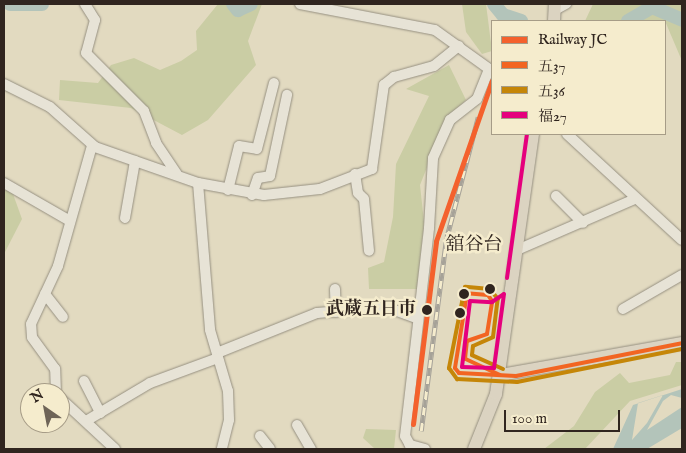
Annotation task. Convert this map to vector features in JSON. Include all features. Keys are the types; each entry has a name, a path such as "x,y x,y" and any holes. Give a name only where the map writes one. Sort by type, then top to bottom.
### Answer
{"main road":[{"path":"474,449 500,375 533,135"},
{"path":"500,375 682,343"}],"street":[{"path":"85,4 95,20 86,53 144,111 156,143 177,175"},
{"path":"300,4 435,30 491,70 477,99 450,120 433,158 429,228 417,318 405,436 410,445 425,449"},
{"path":"4,84 50,107 92,146 198,182 252,195 320,189 374,165 383,89 388,80 434,66 459,46"},
{"path":"228,190 239,146 257,149 274,83"},
{"path":"252,195 258,178 270,176 288,94"},
{"path":"261,134 278,139"},
{"path":"568,135 682,240"},
{"path":"56,383 55,369 31,331 70,222 92,146"},
{"path":"125,218 135,161"},
{"path":"355,174 358,193 364,199 369,251"},
{"path":"198,182 210,330 229,402 222,449"},
{"path":"4,183 70,222"},
{"path":"556,196 583,223"},
{"path":"517,250 636,199"},
{"path":"623,308 682,275"},
{"path":"335,289 336,312"},
{"path":"45,294 63,317"},
{"path":"86,421 150,383 317,313 386,307 417,318"},
{"path":"84,381 100,412"},
{"path":"70,407 115,449"},
{"path":"297,425 311,449"},
{"path":"260,436 270,449"}],"green space":[{"path":"218,4 262,4 248,41 256,65 208,120 182,135 131,108 59,100 60,80 98,83 111,65 134,58 160,70 181,61 197,50 196,31"},
{"path":"462,4 486,4 491,51 482,54 466,32"},
{"path":"593,4 682,4 682,61 666,20 585,20"},
{"path":"449,65 466,100 447,117 420,185 424,222 417,289 369,289 368,268 384,262 393,217 396,164 429,96 406,89"},
{"path":"4,188 13,194 22,219 4,254"},
{"path":"676,362 682,362 682,385 630,401 585,449 544,449 574,426 595,392 620,373 629,383 670,375"},
{"path":"366,429 396,430 394,449 375,449 363,438"}],"shaded area":[{"path":"682,389 682,398 671,395 663,401 647,430 682,407 682,428 647,449 613,449 633,405 638,403 632,440 647,423 663,395"}],"waterway":[{"path":"10,4 42,4"},
{"path":"233,4 238,10 251,4"},
{"path":"494,4 503,15 518,20"},
{"path":"630,20 652,7 682,20"}],"railway":[{"path":"421,431 446,240 478,117"}],"rail line":[{"name":"JC","path":"413,424 436,241 491,83"}],"transit line":[{"name":"福27","path":"507,278 527,135"},
{"name":"五36","path":"503,369 472,355 473,346 493,337 498,299 490,289 465,287 449,368 457,379 517,382 682,349"},
{"name":"五37","path":"500,375 465,359 467,341 487,334 492,301 488,295 467,293 455,368 459,373 516,376 682,343"},
{"name":"福27","path":"504,294 494,368 462,367 470,301 492,302 504,294"}],"place":[{"name":"武蔵五日市","path":"427,310"}],"district":[{"name":"舘谷台","path":"474,246"}]}
